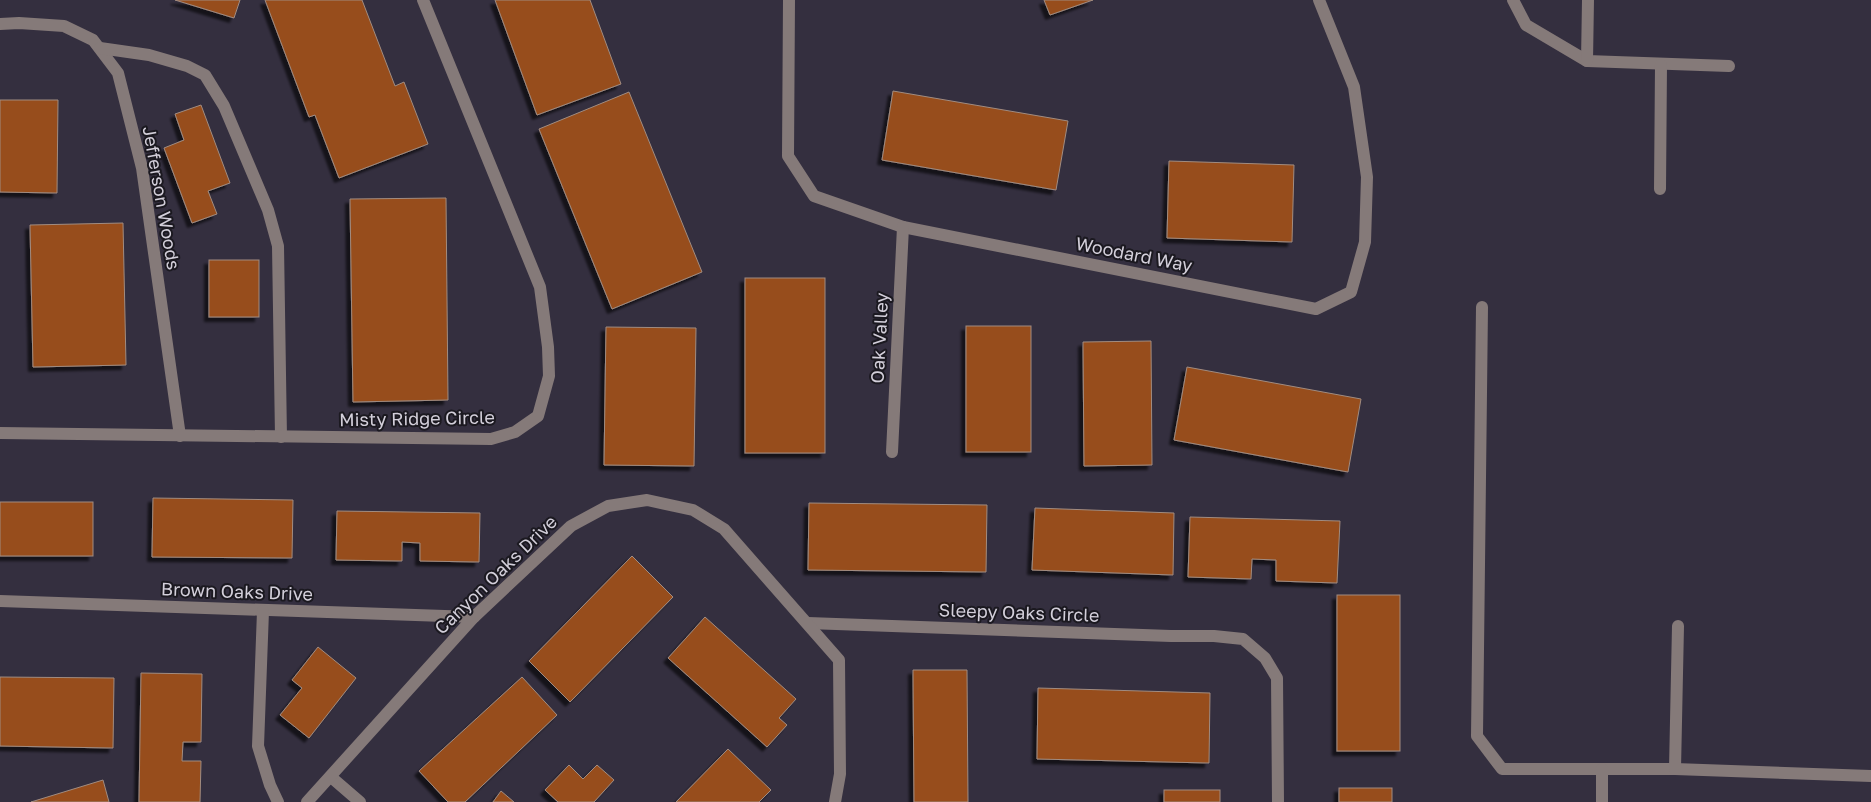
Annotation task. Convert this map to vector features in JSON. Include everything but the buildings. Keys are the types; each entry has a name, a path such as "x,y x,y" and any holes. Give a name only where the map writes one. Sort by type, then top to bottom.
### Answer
{"lane":[{"name":"Misty Ridge Circle","path":"0,433 491,440 515,432 538,416 549,376 548,347 540,286 423,0"},
{"name":"Woodard Way","path":"790,0 788,156 814,196 903,227 1316,309 1351,292 1366,242 1367,177 1354,87 1319,0"},
{"path":"1513,0 1526,25 1587,61 1729,66"},
{"path":"1587,61 1588,0"},
{"name":"Jefferson Woods","path":"0,24 19,22 64,26 93,40 118,73 142,168 180,436"},
{"path":"100,48 149,55 187,66 205,75 224,106 268,210 278,246 281,437"},
{"path":"1660,189 1661,65"},
{"name":"Oak Valley","path":"892,452 903,227"},
{"path":"1482,306 1477,736 1502,770 1675,769 1871,776"},
{"name":"Canyon Oaks Drive","path":"308,802 474,616 571,526 608,506 647,500 692,510 724,529 808,623"},
{"name":"Brown Oaks Drive","path":"0,601 263,611 474,616"},
{"path":"263,611 258,746 270,785 278,802"},
{"path":"808,623 839,660 840,774 835,802"},
{"name":"Sleepy Oaks Circle","path":"808,623 1214,636 1243,639 1265,658 1277,678 1278,802"},
{"path":"1675,769 1678,626"},
{"path":"1602,769 1602,802"},
{"path":"331,777 360,802"}]}
